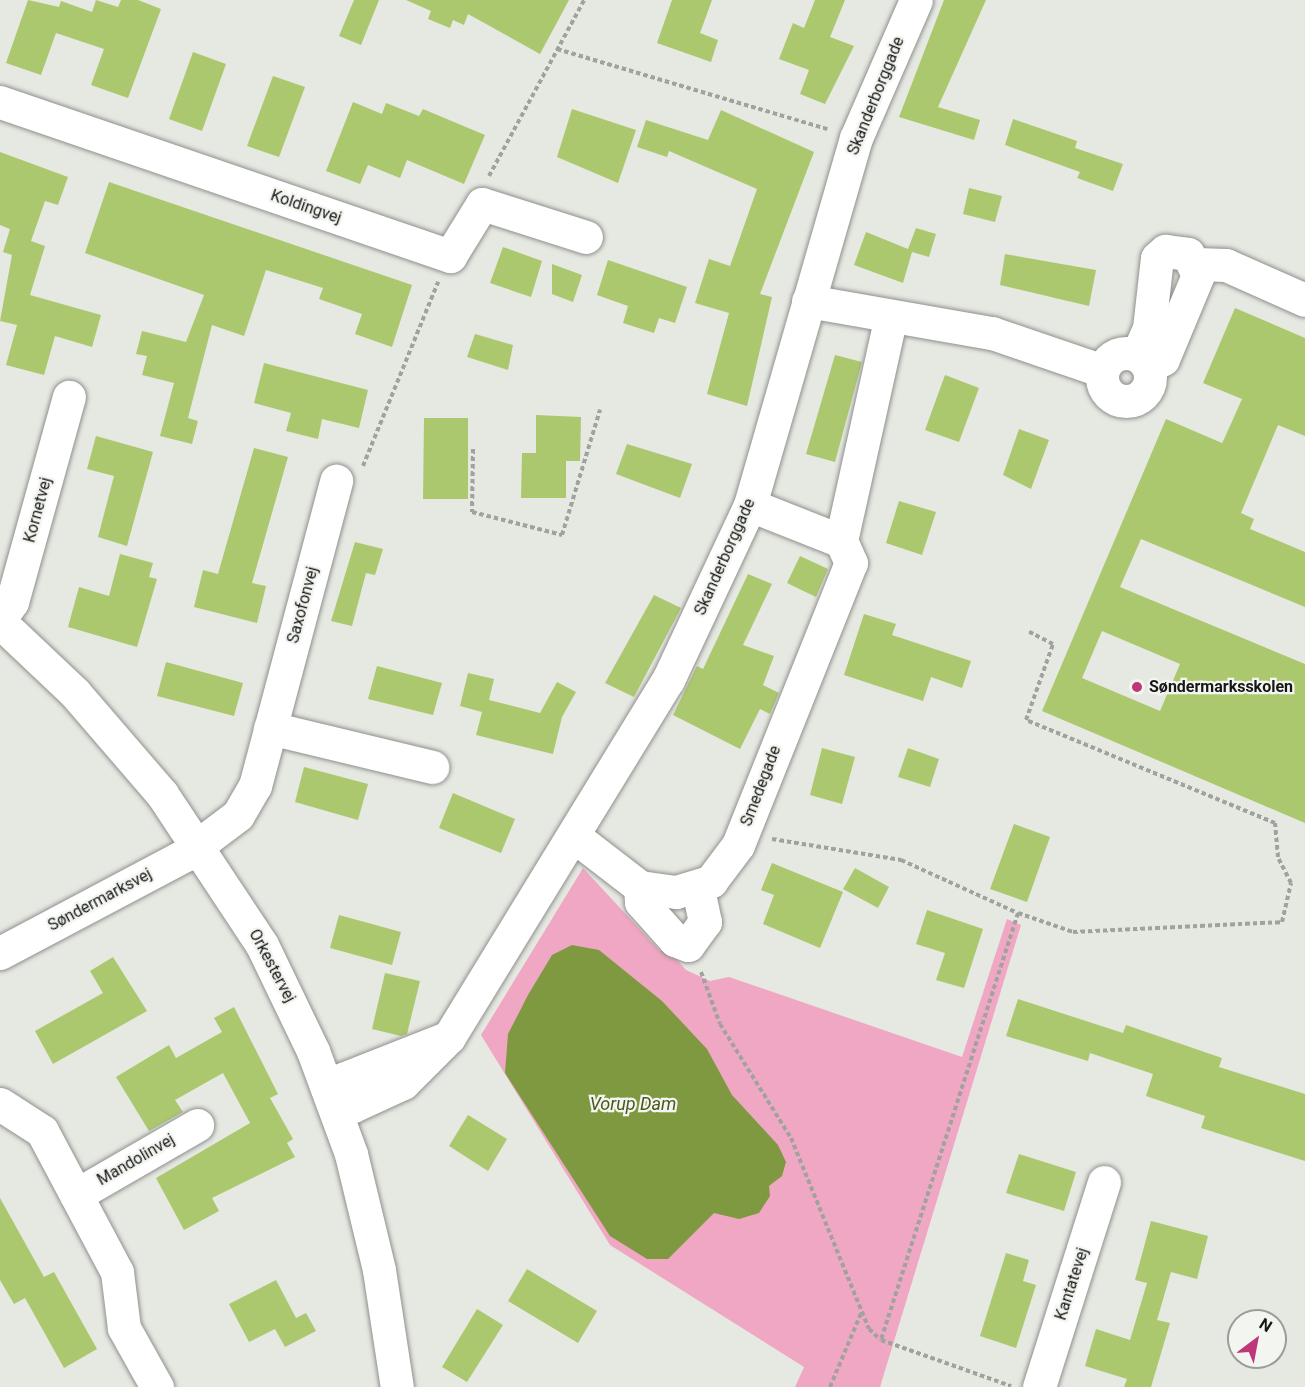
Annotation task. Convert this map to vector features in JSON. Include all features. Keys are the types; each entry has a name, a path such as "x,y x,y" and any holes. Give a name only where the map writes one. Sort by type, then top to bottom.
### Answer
{"street":[{"name":"Skanderborggade","path":"331,1097 343,1079 449,1037 574,837 668,680 750,505 856,138 916,0"},
{"name":"Koldingvej","path":"0,102 450,256"},
{"path":"450,256 482,204 586,237"},
{"path":"1197,264 1198,275 1168,349 1143,361 1117,354 1103,371 1105,390 1126,402 1148,389 1143,361 1153,308 1157,258 1175,250 1197,264 1226,265 1305,300"},
{"path":"808,301 992,333 1103,371"},
{"name":"Smedegade","path":"698,888 711,881 742,835 851,562 842,541 891,316"},
{"name":"Kornetvej","path":"0,620 12,602 69,397"},
{"name":"Saxofonvej","path":"199,844 238,815 255,786 336,481"},
{"path":"750,505 842,541"},
{"name":"Orkestervej","path":"0,620 95,715 199,844 262,945 331,1097 368,1220 397,1387"},
{"path":"270,728 432,767"},
{"path":"574,837 640,887 676,892 698,888 705,922 688,945 675,940 641,902 640,887"},
{"name":"Søndermarksvej","path":"0,953 199,844"},
{"path":"0,1104 42,1131 117,1272 124,1328 157,1387"},
{"name":"Mandolinvej","path":"76,1195 197,1125"},
{"name":"Kantatevej","path":"1039,1387 1104,1182"}],"path":[{"path":"482,204 484,184 584,0"},
{"path":"557,49 856,138"},
{"path":"336,481 359,476 393,382 450,256"},
{"path":"473,449 472,512 562,535 600,410"},
{"path":"742,835 901,860 1018,913 1073,932 1282,922 1291,883 1278,856 1275,823 1026,720 1053,644 1027,632"},
{"path":"881,1340 1018,913"},
{"path":"699,966 720,1024 791,1138 869,1329 881,1340 1015,1387"},
{"path":"830,1387 862,1311"}],"shaded area":[{"path":"583,868 660,951 668,950 686,970 710,981 729,977 962,1057 1007,919 1021,925 880,1387 795,1387 804,1367 610,1245 481,1035"}],"water":[{"name":"Vorup Dam","path":"572,945 599,950 662,1001 707,1049 732,1095 778,1145 786,1162 782,1176 769,1186 770,1196 759,1213 739,1219 714,1213 668,1259 647,1259 610,1236 505,1073 508,1034 528,995 552,955"}],"building":[{"path":"28,0 59,7 61,1 92,12 96,0 118,7 121,0 138,0 161,9 128,98 91,85 104,49 56,33 41,75 6,63"},
{"path":"354,0 379,0 361,45 339,36"},
{"path":"406,0 569,0 540,54 468,14 464,25 453,20 450,28 428,19 431,11"},
{"path":"672,0 712,0 700,33 718,40 711,62 657,43"},
{"path":"815,0 845,0 830,37 854,46 825,104 800,94 809,70 779,59 793,23 804,28"},
{"path":"944,0 986,0 938,107 980,120 974,140 899,117"},
{"path":"193,52 226,64 202,131 169,119"},
{"path":"273,76 305,87 279,157 247,146"},
{"path":"353,102 382,114 386,103 419,116 423,109 485,135 464,184 407,160 400,178 368,165 360,184 326,171"},
{"path":"572,109 636,130 618,183 557,157"},
{"path":"721,110 814,152 760,294 772,297 747,406 707,394 729,313 695,303 709,259 730,266 757,189 669,151 667,157 637,147 646,120 708,140"},
{"path":"1013,119 1077,141 1075,148 1123,164 1113,191 1077,178 1080,172 1005,145"},
{"path":"0,152 68,177 58,205 45,201 31,241 45,246 30,295 101,315 92,347 55,336 44,375 6,365 17,325 0,321 12,255 3,252 10,229 0,225"},
{"path":"109,182 412,285 392,347 355,334 362,314 319,299 323,288 266,270 244,336 212,325 188,418 198,421 192,444 160,436 174,383 142,375 147,356 136,354 142,331 186,342 204,295 85,253"},
{"path":"969,188 1002,196 995,222 963,214"},
{"path":"916,228 936,234 929,257 912,252 903,283 854,265 866,232 908,249"},
{"path":"503,247 542,261 531,297 490,283"},
{"path":"1005,254 1096,270 1089,306 1000,285"},
{"path":"608,260 687,287 675,323 659,318 654,333 623,323 628,306 597,295"},
{"path":"552,264 582,275 573,302 552,294"},
{"path":"1235,308 1305,338 1305,436 1278,425 1241,513 1254,519 1250,529 1305,552 1305,607 1141,539 1120,587 1305,664 1305,823 1042,711 1166,419 1222,443 1225,437 1242,399 1203,383","holes":["1102,631 1180,664 1160,711 1082,678"]},
{"path":"475,334 513,345 508,370 467,357"},
{"path":"835,355 862,362 835,462 806,454"},
{"path":"264,363 368,390 359,428 322,419 318,439 286,431 291,413 254,403"},
{"path":"945,375 979,388 959,442 925,430"},
{"path":"536,415 581,417 580,461 566,461 566,498 521,498 522,453 536,453"},
{"path":"424,418 468,418 468,499 423,499"},
{"path":"1019,429 1049,440 1031,489 1003,475"},
{"path":"96,436 153,452 127,546 98,537 114,476 87,469"},
{"path":"627,444 692,464 680,498 616,474"},
{"path":"254,448 288,457 252,583 266,586 257,623 194,607 203,570 218,574"},
{"path":"899,501 936,512 922,555 886,543"},
{"path":"355,542 383,549 375,575 366,573 352,626 331,621"},
{"path":"120,554 153,563 149,577 157,579 137,647 68,627 79,587 109,596"},
{"path":"800,556 828,569 816,597 787,583"},
{"path":"748,574 772,584 743,645 774,656 763,685 779,693 770,714 760,709 740,749 673,715 697,666 703,669"},
{"path":"654,595 681,608 634,697 605,683"},
{"path":"864,614 896,624 892,635 971,661 962,688 931,677 923,701 844,675"},
{"path":"166,662 243,683 234,716 157,696"},
{"path":"377,666 442,683 433,715 368,699"},
{"path":"468,673 494,679 489,700 540,713 557,682 576,692 562,717 553,754 476,735 482,712 460,706"},
{"path":"822,748 855,757 842,804 810,795"},
{"path":"908,748 939,759 930,787 898,777"},
{"path":"304,767 368,784 358,820 295,802"},
{"path":"453,793 515,819 501,853 439,828"},
{"path":"1014,824 1050,837 1027,902 990,889"},
{"path":"772,863 843,892 820,948 763,924 774,895 761,890"},
{"path":"855,868 889,887 878,908 843,889"},
{"path":"927,910 983,929 964,988 936,980 945,953 916,944"},
{"path":"339,915 401,932 392,965 330,948"},
{"path":"113,957 147,1011 53,1064 35,1031 103,993 90,971"},
{"path":"385,973 420,981 407,1034 401,1036 372,1029"},
{"path":"1018,999 1123,1033 1126,1025 1222,1058 1219,1067 1305,1094 1305,1161 1201,1128 1205,1116 1146,1096 1153,1074 1090,1053 1088,1061 1006,1036"},
{"path":"234,1007 278,1094 270,1098 293,1139 287,1143 295,1157 212,1198 219,1211 184,1230 156,1178 250,1123 223,1073 175,1100 183,1112 149,1131 116,1077 169,1045 176,1058 222,1032 214,1018"},
{"path":"468,1115 507,1139 488,1171 449,1146"},
{"path":"1019,1154 1076,1172 1064,1211 1006,1193"},
{"path":"0,1198 44,1277 54,1272 97,1349 64,1368 25,1298 14,1304 0,1280"},
{"path":"1151,1221 1208,1236 1197,1279 1171,1272 1157,1320 1170,1323 1151,1387 1124,1387 1127,1379 1085,1366 1096,1329 1130,1340 1147,1283 1135,1280"},
{"path":"1006,1253 1029,1260 1023,1281 1036,1285 1016,1348 980,1336"},
{"path":"527,1269 597,1311 578,1343 508,1301"},
{"path":"276,1280 296,1318 306,1313 316,1331 285,1347 275,1329 249,1342 229,1304"},
{"path":"477,1309 503,1325 467,1382 442,1367"}],"place":[{"name":"Søndermarksskolen","path":"1137,687"}]}
